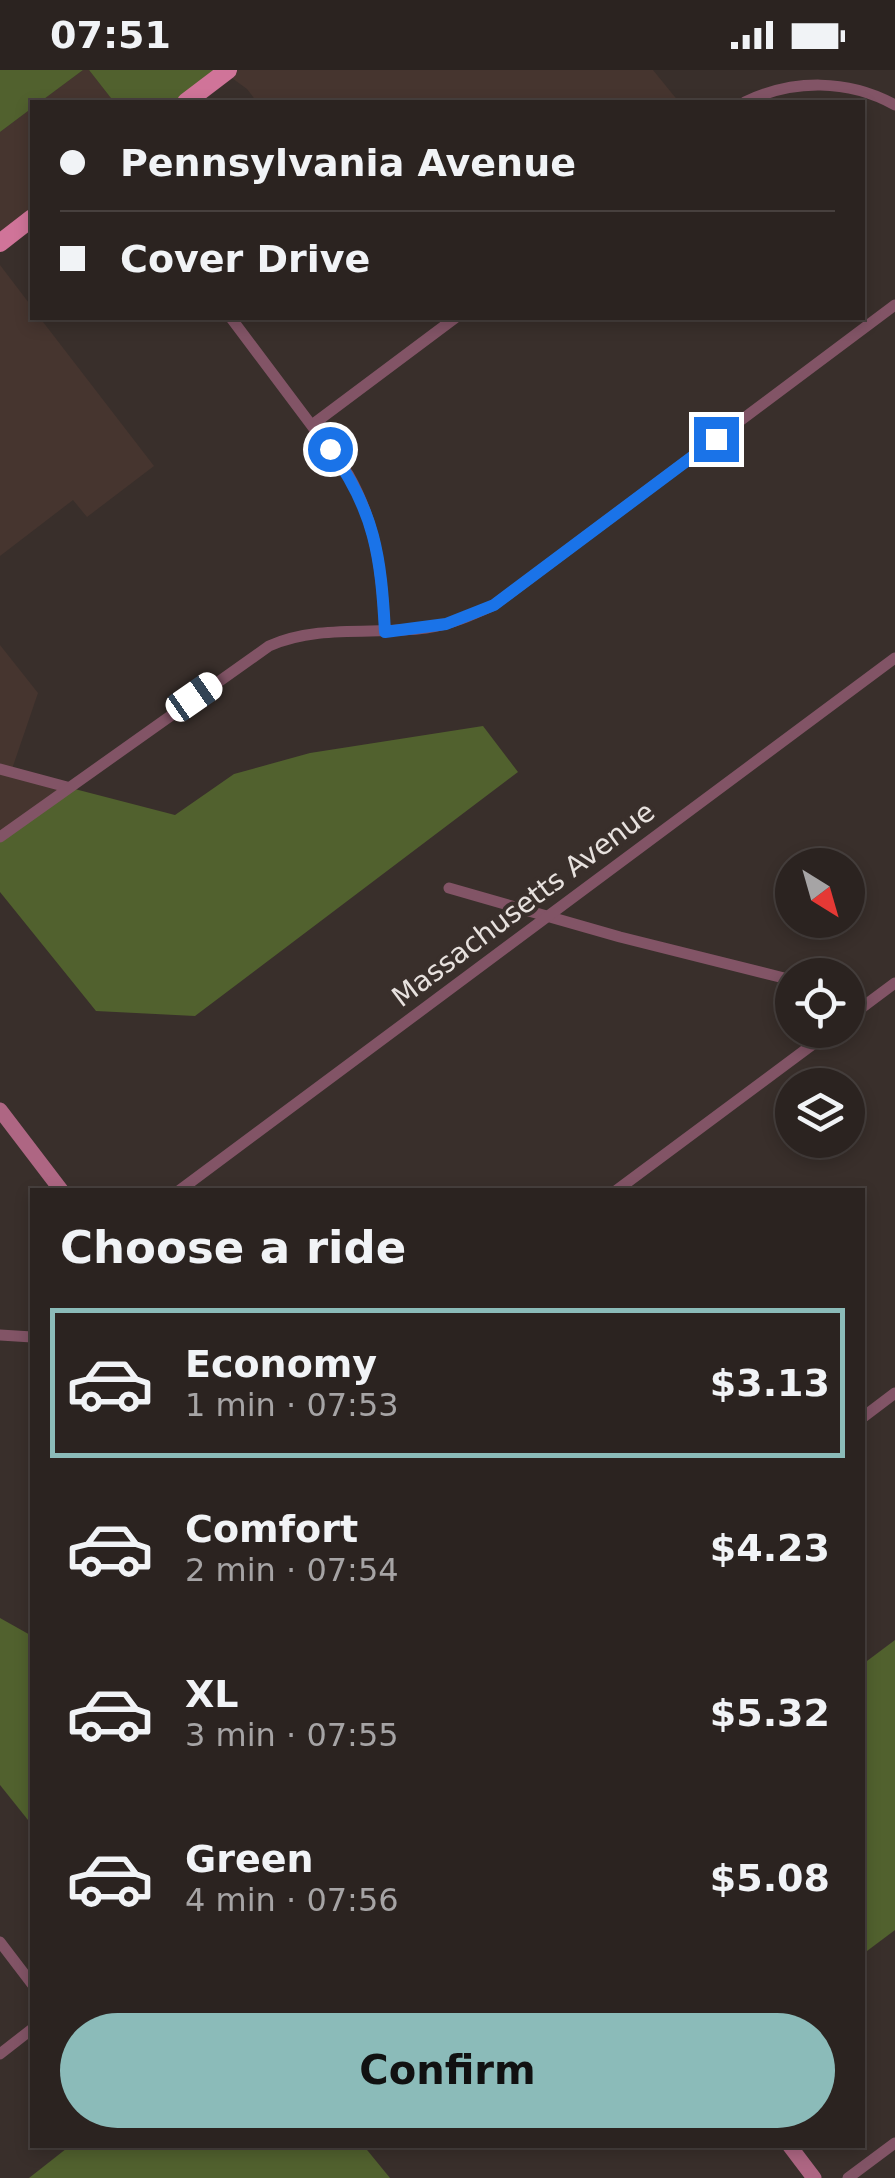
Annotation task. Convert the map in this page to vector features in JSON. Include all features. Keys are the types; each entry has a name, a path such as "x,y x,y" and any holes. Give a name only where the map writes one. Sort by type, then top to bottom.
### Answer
{"main road":[{"path":"189,100 228,70"},
{"path":"6,239 30,220"},
{"path":"0,1110 59,1188"},
{"path":"791,2148 814,2178"}],"street":[{"path":"750,100 778,90 811,85 855,90 895,105"},
{"path":"0,838 270,646 309,634 385,632 446,624 508,596 895,304"},
{"path":"233,320 348,474 370,518 382,573 385,632"},
{"path":"312,425 452,320"},
{"name":"Massachusetts Avenue","path":"183,1188 895,658"},
{"path":"0,769 67,787"},
{"path":"449,888 775,976"},
{"path":"865,1005 895,982"},
{"path":"619,1188 808,1048"},
{"path":"0,1335 30,1337"},
{"path":"865,1416 895,1393"},
{"path":"0,1942 30,1981"},
{"path":"0,2054 30,2031"},
{"path":"848,2178 895,2143"}],"shaded area":[{"path":"83,70 89,70 112,100 43,100"},
{"path":"653,70 677,100 255,100 225,73"},
{"path":"30,110 30,220 0,243 0,132"},
{"path":"0,265 30,304 30,320 42,320 154,466 87,517 73,500 0,556"},
{"path":"0,645 38,693 11,772 67,787 0,837"}],"green space":[{"path":"0,70 83,70 43,100 30,100 30,110 0,132"},
{"path":"89,70 228,70 189,100 112,100"},
{"path":"483,726 518,772 195,1016 96,1011 0,892 0,837 67,787 175,815 234,774 310,753"},
{"path":"0,1618 30,1635 30,1822 0,1785"},
{"path":"895,1640 895,1930 865,1952 865,1662"},
{"path":"67,2148 365,2148 390,2178 29,2178"}],"route":[{"path":"330,449 361,496 378,544 385,632 446,624 494,605 716,439"}]}
